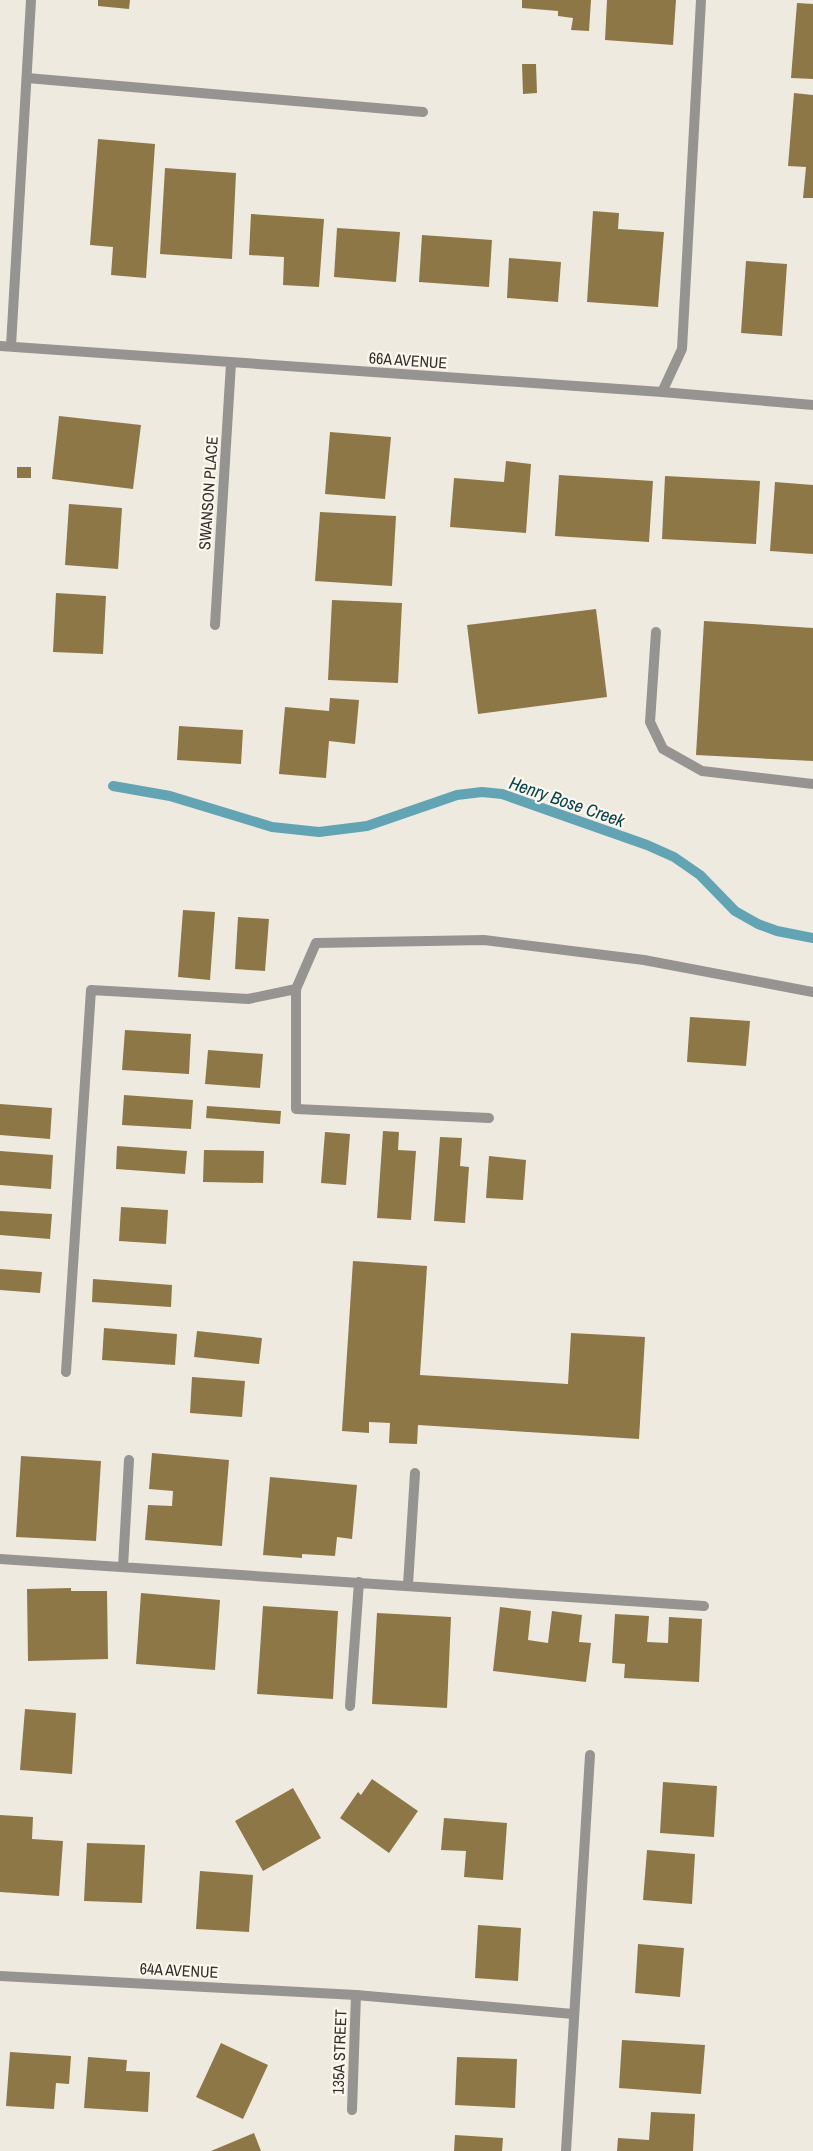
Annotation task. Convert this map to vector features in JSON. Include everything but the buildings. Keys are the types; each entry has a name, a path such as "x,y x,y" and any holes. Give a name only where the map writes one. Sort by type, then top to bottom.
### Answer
{"street":[{"path":"5,346 27,78 31,0"},
{"path":"662,392 682,349 701,0"},
{"path":"27,78 423,112"},
{"name":"66A AVENUE","path":"5,346 662,392 813,405"},
{"name":"SWANSON PLACE","path":"215,625 231,363"},
{"path":"656,632 650,722 663,749 702,771 813,784"},
{"path":"489,1118 296,1109 296,989 316,943 484,940 644,960 813,992"},
{"path":"66,1372 92,990 248,999 296,989"},
{"path":"123,1567 129,1460"},
{"path":"408,1585 415,1473"},
{"path":"0,1559 704,1606"},
{"path":"350,1706 359,1582"},
{"path":"566,2151 590,1755"},
{"name":"64A AVENUE","path":"0,1976 356,1995 573,2014"},
{"name":"135A STREET","path":"352,2110 356,1995"}],"waterway":[{"name":"Henry Bose Creek","path":"113,786 170,796 272,827 319,832 367,826 457,795 482,792 502,794 647,845 674,857 700,875 735,911 758,924 777,931 813,938"}]}
